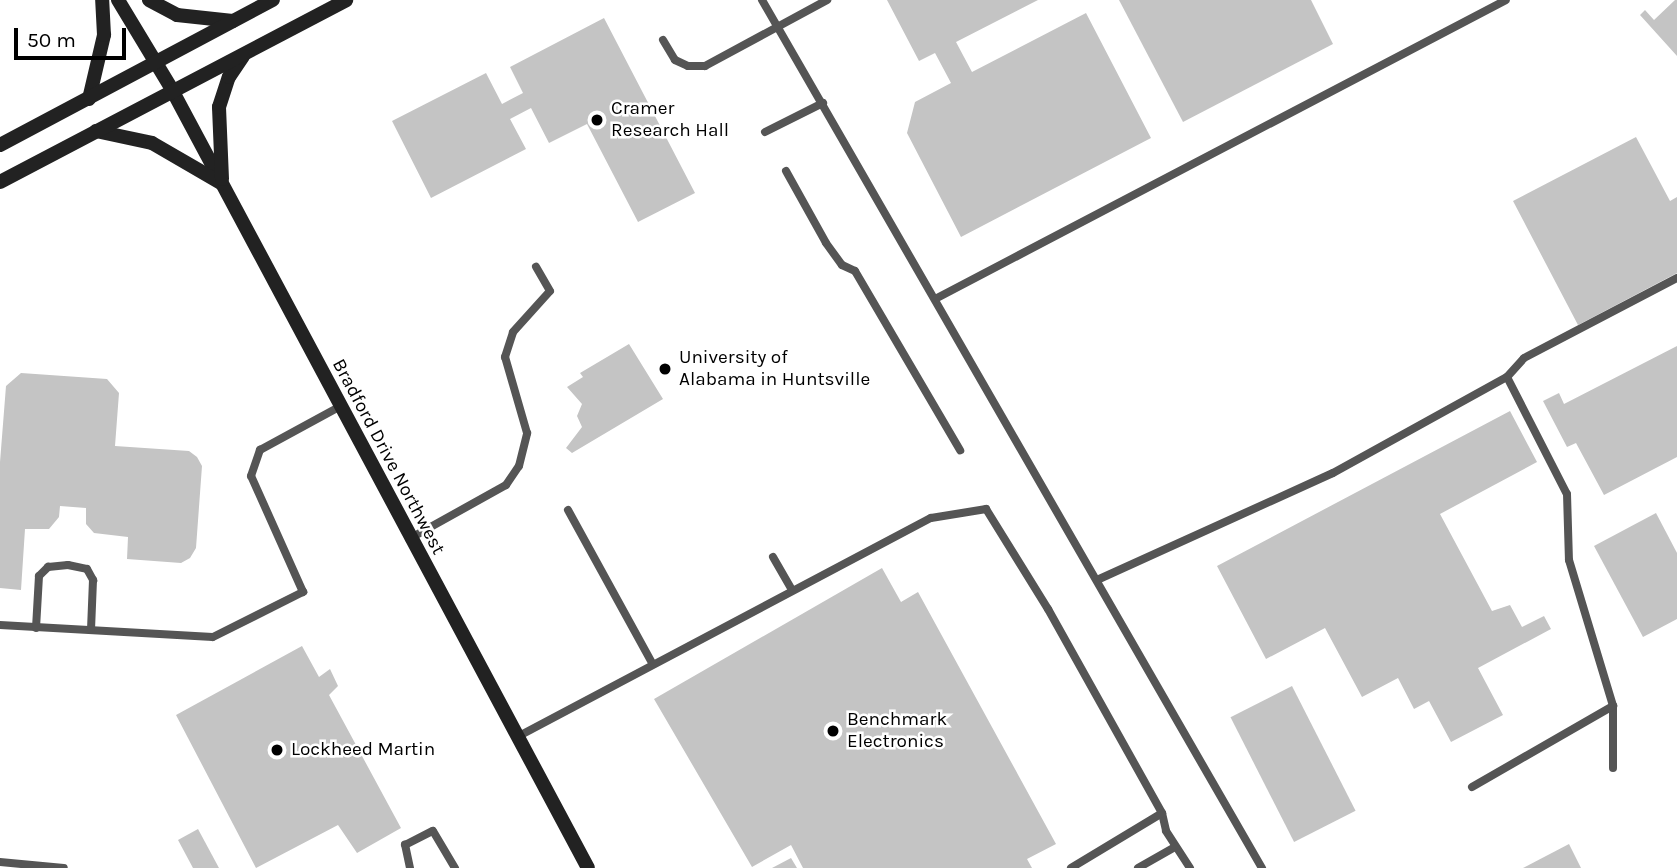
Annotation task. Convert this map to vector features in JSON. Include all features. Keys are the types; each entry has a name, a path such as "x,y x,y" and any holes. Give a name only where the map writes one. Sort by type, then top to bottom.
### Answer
{"main road":[{"path":"89,99 104,35 102,0"},
{"name":"Bradford Drive Northwest","path":"118,0 157,62 409,539 588,868"},
{"path":"149,0 177,15 233,21"},
{"path":"0,145 273,0"},
{"path":"0,182 171,88 243,55 346,0"},
{"path":"222,184 219,107 229,77 243,55"},
{"path":"96,131 152,143 222,184"}],"lane":[{"path":"762,0 937,298 1262,868"},
{"path":"663,40 675,60 688,66 705,66 827,0"},
{"path":"937,298 1506,0"},
{"path":"765,132 822,103"},
{"path":"786,171 826,243 842,265 855,271 960,450"},
{"path":"409,539 506,485 519,466 527,433 505,357 513,332 533,304 550,291 536,267"},
{"path":"1097,580 1333,473 1507,377 1524,358 1677,278"},
{"path":"1507,377 1567,494 1569,560 1613,706 1613,768"},
{"path":"0,625 213,637 303,592 251,476 260,450 340,407"},
{"path":"516,737 791,588 932,518 986,509 1162,813 1175,847 1190,868"},
{"path":"568,510 652,663"},
{"path":"773,556 791,588"},
{"path":"36,628 39,576 48,567 68,565 87,569 93,580 91,629"},
{"path":"1472,787 1613,706"},
{"path":"1071,868 1162,813"},
{"path":"410,868 405,845 433,831 455,868"},
{"path":"1138,868 1175,847"},
{"path":"0,862 64,868"}],"building":[{"path":"887,0 1038,0 956,42 972,72 1086,13 1151,138 961,237 907,133 915,102 951,83 935,53 919,61"},
{"path":"1119,0 1311,0 1333,44 1183,122"},
{"path":"1675,0 1677,56 1640,15 1645,10 1654,20"},
{"name":"Cramer Research Hall","path":"604,18 695,193 638,222 587,124 549,143 531,108 510,119 526,149 431,198 392,121 486,73 502,104 523,93 510,67"},
{"path":"1636,137 1670,201 1677,197 1677,273 1578,325 1513,201"},
{"path":"629,344 663,399 572,453 566,448 582,427 577,416 582,404 567,387 583,377 580,373"},
{"path":"1677,346 1677,457 1604,495 1576,443 1567,447 1543,401 1559,393 1564,404"},
{"path":"21,373 107,379 119,393 115,446 189,451 197,457 202,466 196,548 190,558 181,563 127,559 128,537 94,533 86,524 86,508 60,506 59,517 49,529 25,529 21,590 0,588 0,462 6,386"},
{"path":"1510,411 1537,462 1440,514 1492,611 1510,605 1522,627 1544,616 1551,629 1478,668 1503,715 1451,742 1429,701 1414,709 1398,678 1362,697 1325,628 1266,659 1217,566"},
{"path":"1656,513 1677,553 1677,619 1643,637 1594,546"},
{"name":"Benchmark Electronics","path":"882,568 901,602 918,592 1056,844 1027,859 1032,868 803,868 791,845 752,867 654,699"},
{"name":"Lockheed Martin","path":"302,646 319,677 330,669 338,686 329,695 401,828 357,853 338,825 256,868 176,715"},
{"path":"1292,686 1356,811 1294,842 1231,717"},
{"path":"198,829 219,868 193,868 178,840"},
{"path":"1569,844 1581,868 1523,868"},
{"path":"791,858 797,868 772,868"}],"place":[{"name":"Cramer Research Hall","path":"597,120"},
{"name":"University of Alabama in Huntsville","path":"665,369"},
{"name":"Benchmark Electronics","path":"833,731"},
{"name":"Lockheed Martin","path":"277,750"}]}
